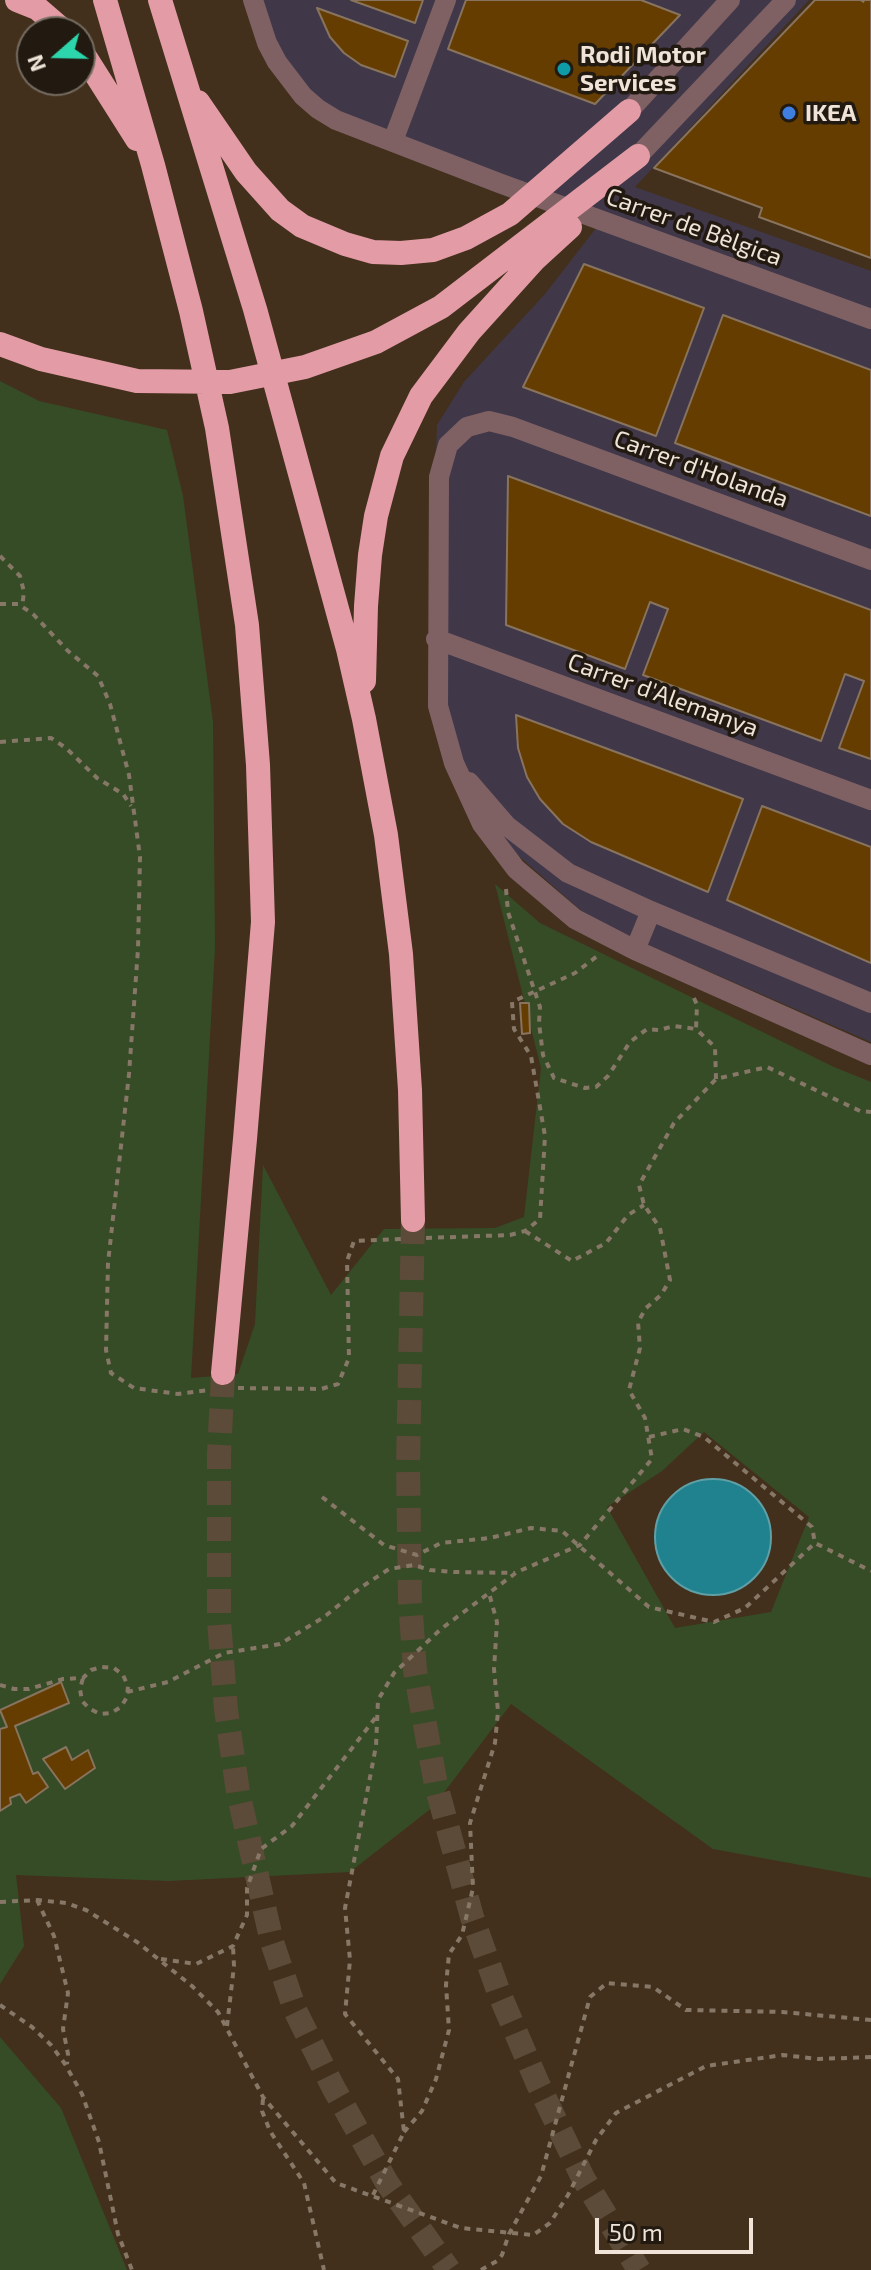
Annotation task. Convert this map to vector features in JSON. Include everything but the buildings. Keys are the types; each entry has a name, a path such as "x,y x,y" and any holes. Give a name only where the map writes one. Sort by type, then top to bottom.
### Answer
{"highway":[{"path":"17,0 37,8 46,16"},
{"path":"105,0 191,311 217,428 247,625 258,765 263,922 223,1384"},
{"path":"160,0 255,309 348,649 364,719 386,835 401,954 410,1090 412,1233"},
{"path":"96,74 153,165"},
{"path":"183,80 246,172 280,210 302,226 373,252 433,250 466,238 510,214 629,111"},
{"path":"512,252 532,224 629,111"},
{"path":"364,719 366,606 376,516 392,456 421,396 469,332 534,260 638,156"},
{"path":"0,344 41,359 137,381 230,382 305,367 376,342 450,301 638,156"}],"street":[{"name":"Carrer de Bèlgica","path":"253,0 267,43 277,62 303,96 336,120 871,319"},
{"path":"393,141 446,0"},
{"path":"629,111 730,0"},
{"path":"638,156 786,0"},
{"name":"Carrer d'Holanda","path":"871,560 513,427 489,421 467,427 448,445 439,477 438,706 454,763 482,824 516,869 575,919 635,950 871,1055"},
{"name":"Carrer d'Alemanya","path":"436,639 871,800"},
{"path":"454,763 507,826 568,873 871,1003"},
{"path":"635,950 651,911"}],"path":[{"path":"0,556 20,576 24,592 22,607"},
{"path":"0,604 22,607 33,614 68,651 98,676 110,704 129,775 131,808 140,857 138,949 129,1074 108,1263 106,1350 111,1373 134,1388 178,1394 223,1384 321,1389 338,1384 349,1358 347,1261 354,1241 412,1233 510,1235 525,1231 540,1219 545,1136 531,1056 514,1029 512,1002 575,973 616,940"},
{"path":"0,742 51,738 97,778 123,794 131,808"},
{"path":"516,869 506,886 508,912 540,1007 543,1055 554,1078 585,1088 596,1087 608,1076 630,1042 647,1029 674,1026 696,1029 715,1047 716,1079"},
{"path":"682,970 697,1005 696,1029"},
{"path":"404,2132 398,2079 345,2014 350,1960 345,1908 372,1773 378,1700 394,1673 441,1629 517,1572 580,1545 652,1459 645,1418 629,1390 640,1348 638,1322 670,1280 660,1228 644,1205 639,1185 674,1123 716,1079 767,1067 860,1111 871,1112"},
{"path":"525,1231 572,1261 606,1243 628,1215 644,1205"},
{"path":"648,1437 683,1429 704,1437 812,1527 815,1543"},
{"path":"322,1497 384,1545 417,1555 441,1543 490,1538 531,1528 562,1531 649,1607 714,1622 745,1608 815,1543"},
{"path":"815,1543 871,1571"},
{"path":"414,1565 417,1555"},
{"path":"127,1692 168,1682 224,1653 280,1644 324,1617 389,1569 414,1565 454,1572 517,1572"},
{"path":"373,2195 404,2132 422,2111 449,2030 446,1985 449,1954 462,1935 473,1888 470,1823 495,1743 498,1711 494,1669 497,1622 489,1593"},
{"path":"114,1668 123,1675 128,1686 121,1707 111,1713 100,1714 90,1709 82,1701 80,1689 83,1678 91,1670 114,1668"},
{"path":"0,1685 29,1689 63,1679 83,1678"},
{"path":"227,2029 226,2013 234,1966 233,1946 247,1915 247,1888 261,1849 292,1826 377,1715"},
{"path":"0,1902 37,1900 66,1903 86,1910 137,1942 192,1986 218,2012 263,2097 336,2183 461,2228 533,2235 550,2223 596,2140 616,2113 706,2066 783,2055 818,2059 871,2057"},
{"path":"37,1900 54,1936 68,1993 63,2029 67,2066"},
{"path":"158,1958 196,1964 233,1946"},
{"path":"481,2270 497,2261 541,2176 590,1997 607,1983 653,1987 686,2010 782,2012 871,2020"},
{"path":"0,2005 32,2027 51,2045 82,2094 99,2142 111,2207 132,2270"},
{"path":"263,2097 262,2111 270,2131 304,2183 324,2270"}],"shaded area":[{"path":"253,0 809,0 635,187 871,271 871,1042 593,921 504,843 477,804 454,740 430,651 437,425 464,382 545,294 600,223 313,102 274,55"}],"green space":[{"path":"0,381 39,401 167,430 183,496 213,722 215,947 191,1378 238,1374 255,1324 263,1165 331,1295 384,1229 495,1228 524,1217 541,1068 495,884 540,923 834,1067 871,1082 871,1878 713,1849 511,1704 433,1807 350,1872 169,1881 16,1875 24,1946 0,1984","holes":["704,1432 809,1517 771,1612 675,1628 607,1507 662,1471"]},
{"path":"0,2037 61,2108 127,2270 0,2270"}],"water":[{"path":"713,1479 735,1484 754,1496 766,1515 771,1537 766,1559 754,1578 735,1590 713,1595 691,1590 672,1578 660,1559 655,1537 660,1515 672,1496 691,1484"}],"tunnel":[{"path":"413,1220 408,1465 410,1600 415,1670 436,1785 472,1917 499,1993 583,2178 639,2270"},
{"path":"223,1373 219,1455 219,1621 226,1710 238,1792 272,1942 295,2010 333,2087 387,2183 449,2270"}],"place":[{"name":"Rodi Motor Services","path":"564,69"},
{"name":"IKEA","path":"789,113"}]}
